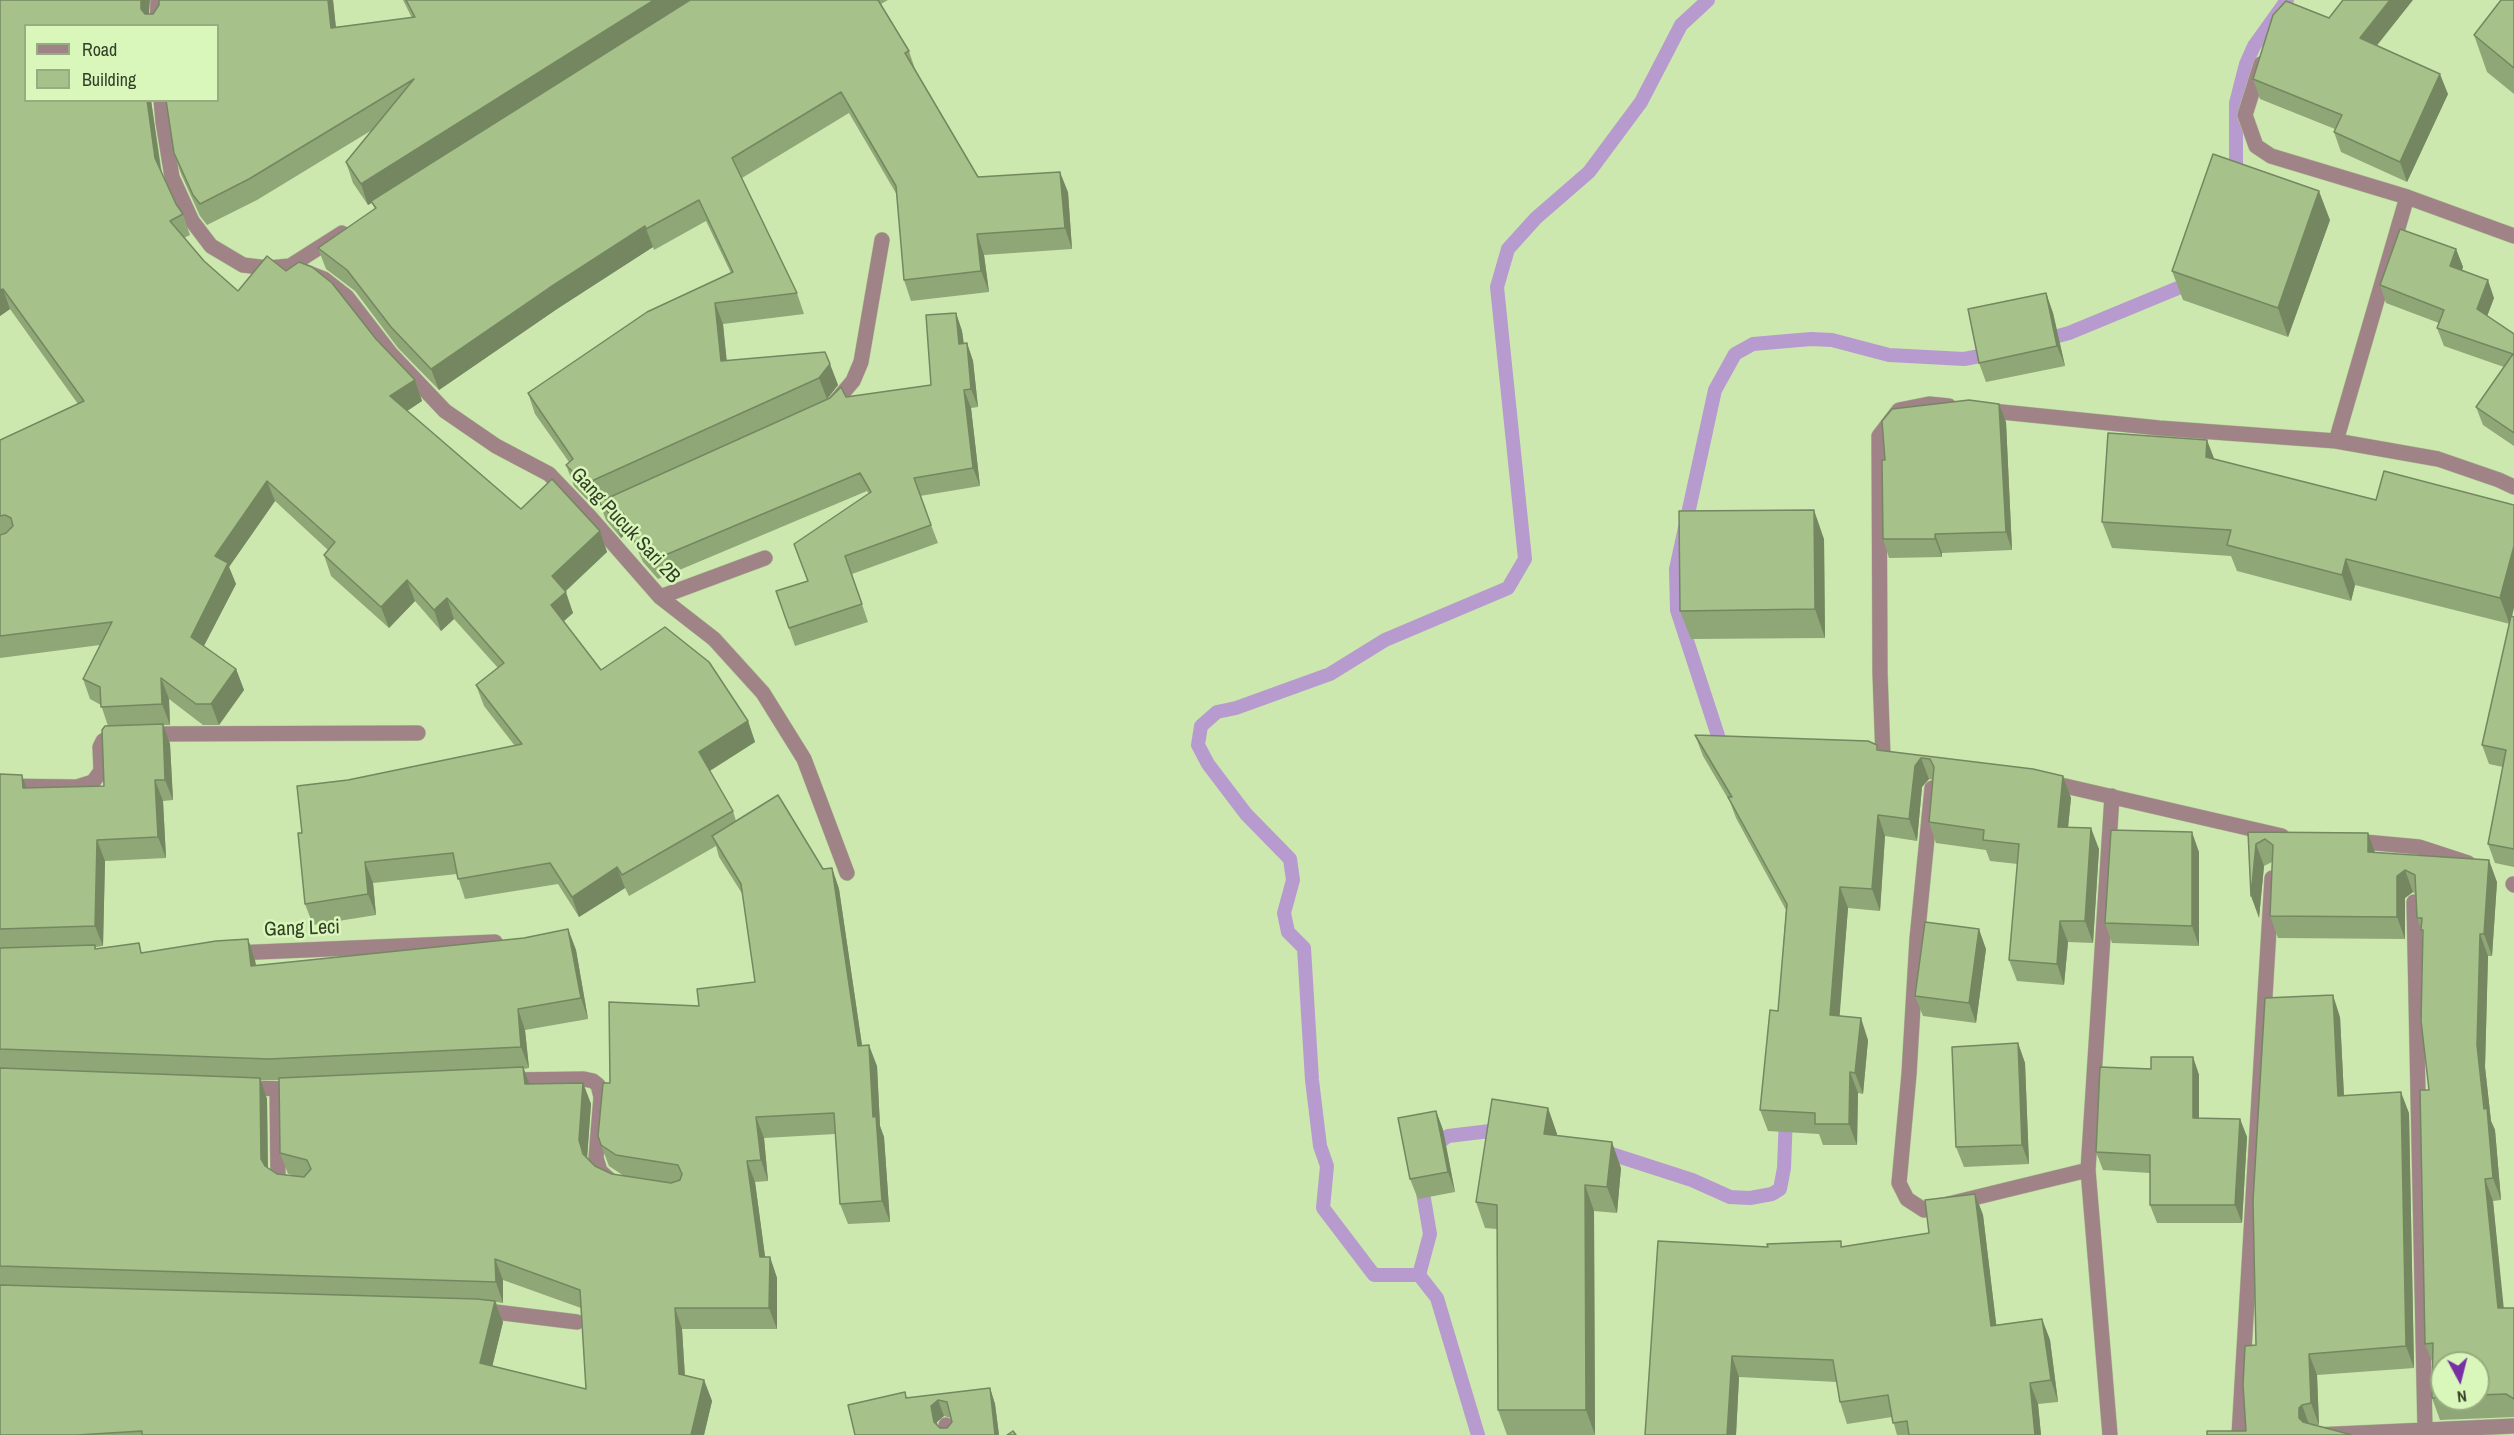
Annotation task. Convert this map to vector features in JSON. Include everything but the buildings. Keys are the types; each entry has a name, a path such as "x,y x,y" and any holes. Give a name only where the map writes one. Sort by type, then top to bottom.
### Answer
{"street":[{"path":"157,24 158,0"},
{"path":"2265,52 2245,115 2256,146 2271,156 2407,197 2514,236"},
{"name":"Gang Pucuk Sari 2B","path":"161,102 172,177 192,221 211,246 243,265 268,268 290,266 324,279 347,297 391,354 444,411 496,446 549,474 596,514 660,597 714,639 763,693 804,759 847,873"},
{"path":"2336,441 2407,197"},
{"path":"290,266 351,228"},
{"path":"812,416 833,407 853,381 861,362 882,240"},
{"path":"1884,757 1880,673 1879,436 1899,410 1929,404 2159,428 2336,441 2438,459 2514,487"},
{"path":"660,597 765,558"},
{"path":"0,786 77,787 93,782 101,771 100,747 103,741 116,736 418,733"},
{"path":"2034,778 2272,835 2295,837"},
{"path":"1932,788 1917,939 1909,1074 1899,1183 1906,1199 1924,1210 2088,1170"},
{"path":"2110,1435 2088,1170 2112,796"},
{"path":"2340,840 2419,847 2472,865"},
{"path":"2239,1435 2272,871"},
{"path":"2414,902 2425,1430"},
{"name":"Gang Leci","path":"216,954 510,941"},
{"path":"496,1080 584,1079 598,1085 601,1098 596,1158 600,1171 621,1185"},
{"path":"231,1088 277,1090 312,1088"},
{"path":"277,1090 278,1179 286,1185 309,1189"},
{"path":"462,1309 577,1322"},
{"path":"2315,1435 2514,1426"}],"waterway":[{"path":"1478,1435 1437,1298 1419,1275 1374,1275 1323,1208 1327,1166 1320,1146 1312,1080 1304,948 1288,932 1284,913 1293,880 1290,859 1246,814 1208,764 1198,745 1201,726 1217,712 1236,708 1330,674 1385,640 1508,588 1525,559 1497,287 1508,249 1536,218 1589,172 1641,102 1681,25 1708,0"},
{"path":"2236,179 2236,103 2246,64 2254,46 2287,0"},
{"path":"2040,341 2069,333 2195,281"},
{"path":"1723,751 1677,610 1676,569 1715,390 1735,354 1753,344 1811,339 1832,340 1889,355 1964,359 1996,353"},
{"path":"1599,1150 1692,1180 1730,1197 1750,1198 1772,1194 1780,1189 1784,1168 1786,1115"},
{"path":"1432,1148 1448,1136 1504,1131"},
{"path":"1419,1275 1430,1234 1423,1181"}]}
